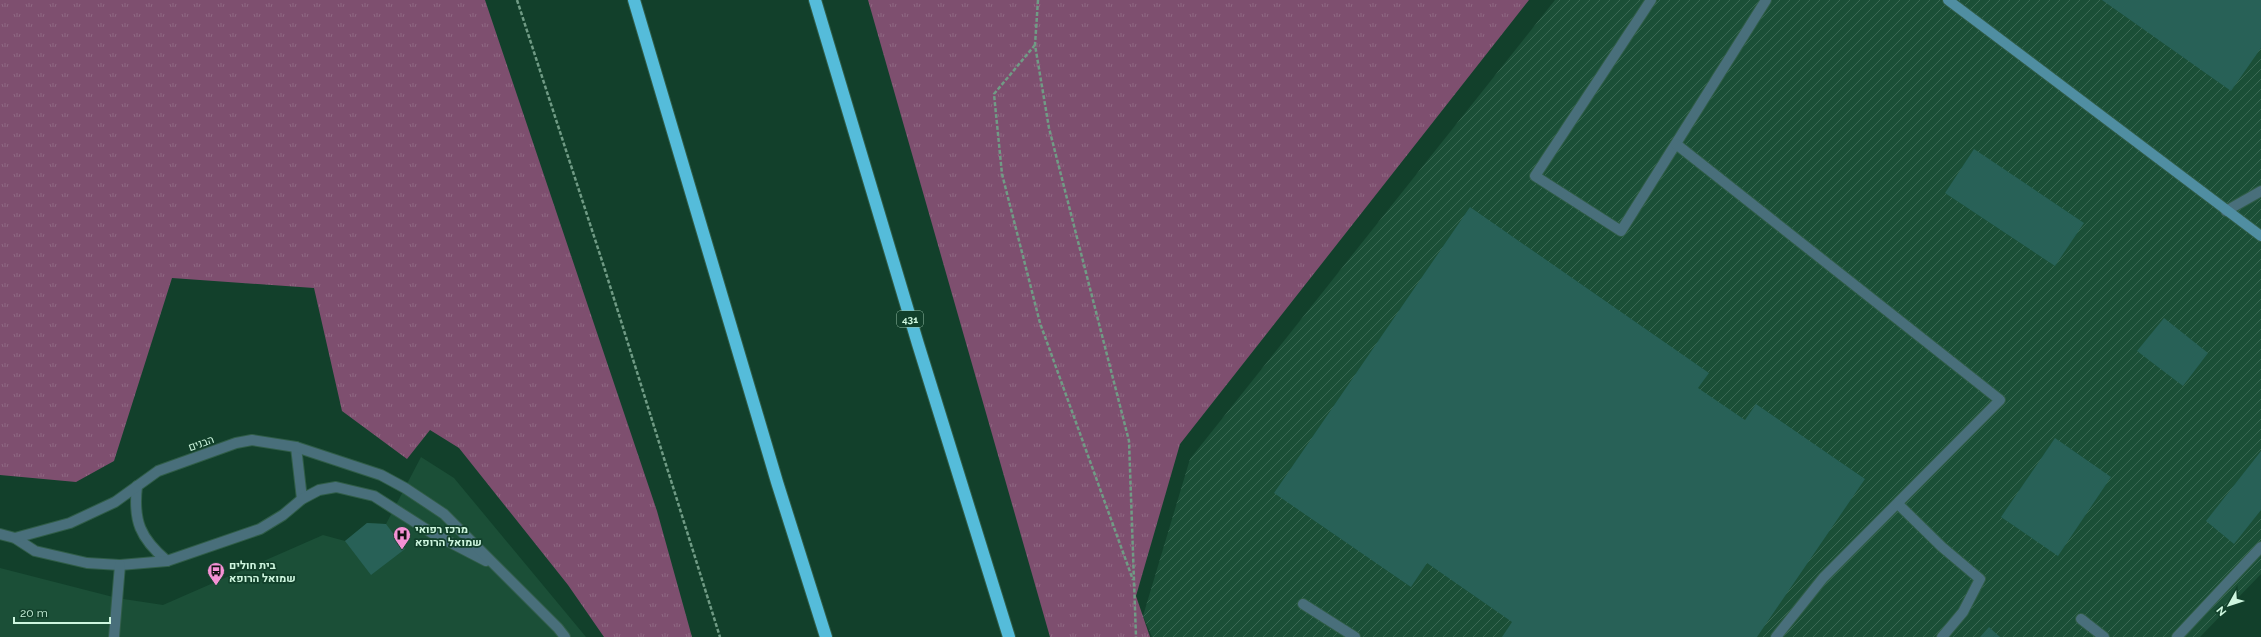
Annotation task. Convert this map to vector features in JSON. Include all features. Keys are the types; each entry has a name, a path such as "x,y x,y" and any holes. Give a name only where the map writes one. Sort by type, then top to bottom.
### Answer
{"highway":[{"path":"634,0 775,474 826,637"},
{"name":"431","path":"815,0 918,344 1009,637"}],"street":[{"path":"1651,0 1535,176 1621,231 1766,0"},
{"path":"1948,0 2261,236"},
{"path":"1676,144 2000,400 1823,578 1776,637"},
{"path":"2226,211 2261,191"},
{"name":"הבנים","path":"15,538 70,523 115,502 158,471 236,443 252,440 296,447 381,475 405,488 444,514 558,628 565,637"},
{"path":"296,447 302,499"},
{"path":"137,486 135,504 137,520 144,538 167,561"},
{"path":"0,534 15,538 35,551 87,563 120,565 167,561 260,529 283,515 302,499 318,490 336,487 374,496 432,533 493,564"},
{"path":"1898,504 1942,547 1980,578 1963,612 1942,637"},
{"path":"2177,637 2261,547"},
{"path":"114,637 120,565"},
{"path":"1303,604 1355,637"},
{"path":"2081,619 2104,637"}],"path":[{"path":"517,0 605,270 720,637"},
{"path":"1038,0 1035,46 1049,128 1129,441 1136,637"},
{"path":"1035,46 994,94 1002,174 1040,323 1134,582"}],"shaded area":[{"path":"1555,0 2261,0 2261,574 2200,637 1152,637 1143,616 1190,459"},
{"name":"מרכז רפואי שמואל הרופא","path":"421,457 454,478 586,637 0,637 0,568 117,598 163,605 323,535 345,541 367,523 386,524"}],"green space":[{"path":"0,0 485,0 657,511 692,637 604,637 568,585 459,448 430,430 407,459 342,411 314,288 172,278 114,461 76,482 0,475"},
{"path":"868,0 1529,0 1180,444 1136,596 1150,637 1050,637"}],"building":[{"path":"2102,0 2261,0 2261,48 2231,91"},
{"path":"1974,149 2084,223 2055,266 1945,193"},
{"path":"1470,207 1709,373 1698,388 1745,420 1756,404 1865,479 1757,637 1502,637 1512,622 1427,563 1411,587 1274,493"},
{"path":"2164,318 2208,353 2183,386 2137,351"},
{"path":"2055,438 2111,477 2058,556 2001,517"},
{"path":"2261,451 2261,510 2234,544 2206,521"},
{"path":"367,523 386,524 405,549 371,575 345,541"},
{"path":"1989,627 2000,637 1980,637"}],"place":[{"name":"מרכז רפואי שמואל הרופא","path":"402,550"},
{"name":"בית חולים שמואל הרופא","path":"216,586"}]}
